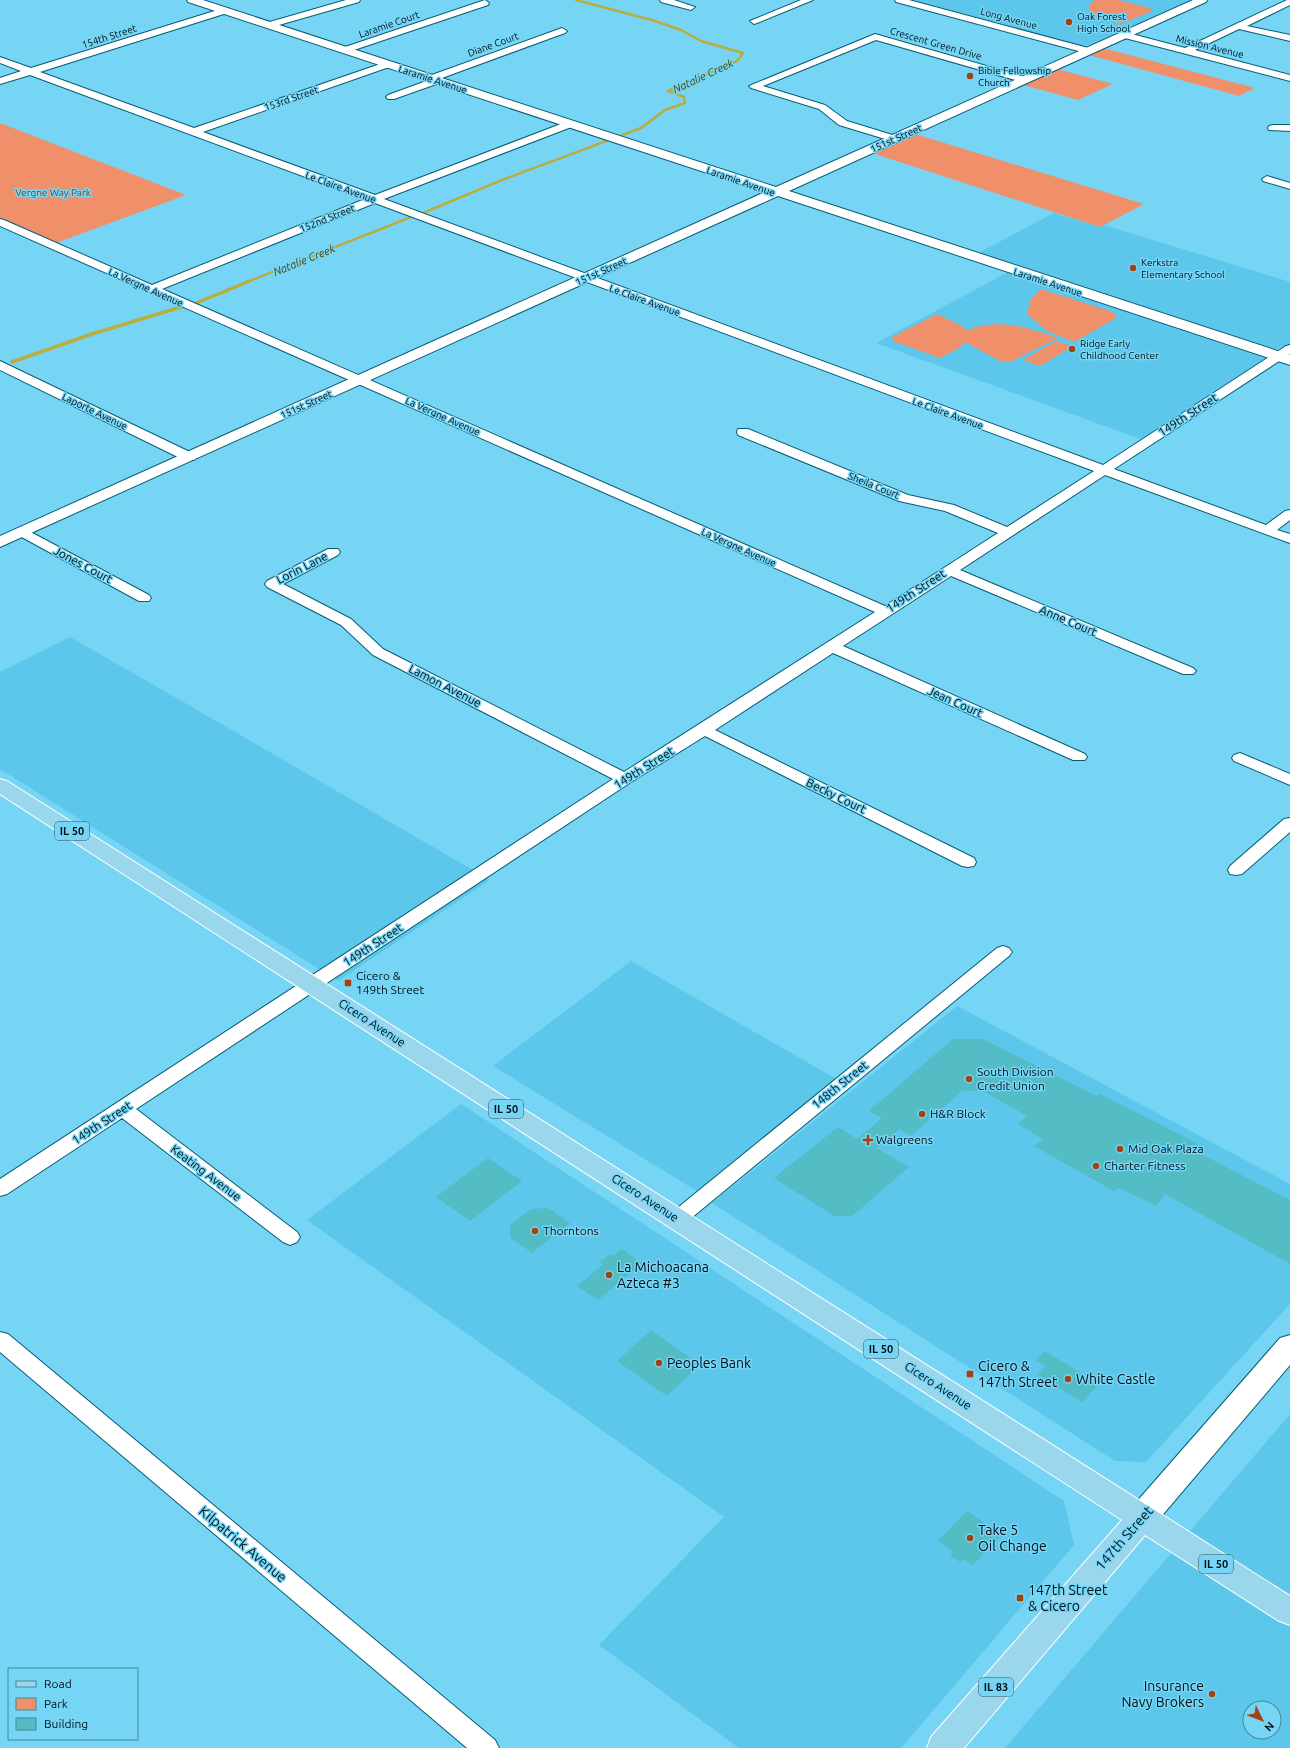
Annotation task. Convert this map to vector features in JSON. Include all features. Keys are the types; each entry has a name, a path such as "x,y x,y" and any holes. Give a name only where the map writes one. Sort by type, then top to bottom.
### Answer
{"main road":[{"name":"Cicero Avenue","path":"0,785 1290,1612"},
{"name":"147th Street","path":"943,1748 1290,1346"}],"street":[{"name":"Laramie Avenue","path":"192,0 775,192 1286,356"},
{"path":"269,25 356,0"},
{"path":"664,0 691,8"},
{"path":"754,21 809,0"},
{"name":"Long Avenue","path":"899,0 1089,51"},
{"name":"151st Street","path":"0,542 1202,0"},
{"path":"1272,0 1289,3"},
{"name":"Laramie Court","path":"345,50 485,3"},
{"path":"1186,51 1289,3"},
{"name":"154th Street","path":"0,81 224,11"},
{"path":"1237,26 1290,38"},
{"name":"Diane Court","path":"391,97 562,30"},
{"name":"Mission Avenue","path":"1124,35 1290,78"},
{"name":"Crescent Green Drive","path":"895,138 843,123 822,107 754,86 875,37 1025,80"},
{"name":"Le Claire Avenue","path":"0,60 1290,539"},
{"name":"153rd Street","path":"193,132 388,64"},
{"name":"152nd Street","path":"151,289 375,199 570,124"},
{"path":"1273,128 1290,128"},
{"path":"1267,179 1290,186"},
{"name":"La Vergne Avenue","path":"0,222 885,611"},
{"name":"149th Street","path":"0,1189 625,779 704,730 1007,532 1286,356"},
{"name":"Laporte Avenue","path":"0,365 189,457"},
{"name":"Sheila Court","path":"743,432 904,498 949,508 1007,532"},
{"path":"1268,530 1290,514"},
{"name":"Jones Court","path":"23,532 144,598"},
{"name":"Lorin Lane","path":"272,584 333,552"},
{"name":"Anne Court","path":"949,570 1188,671"},
{"name":"Lamon Avenue","path":"272,584 346,622 378,652 625,779"},
{"name":"Jean Court","path":"831,646 1079,757"},
{"name":"Becky Court","path":"704,730 968,862"},
{"path":"1240,758 1290,780"},
{"path":"1236,870 1290,823"},
{"name":"148th Street","path":"677,1219 1003,952"},
{"name":"Keating Avenue","path":"123,1109 290,1237"},
{"name":"Kilpatrick Avenue","path":"0,1340 486,1748"}],"shaded area":[{"name":"Oak Forest High School","path":"909,0 1193,0 1095,44 1083,46"},
{"name":"Kerkstra Elementary School","path":"1054,213 1100,227 1104,225 1290,282 1290,345 1274,349 978,253"},
{"name":"Ridge Early Childhood Center","path":"1010,271 1270,356 1143,440 876,343"},
{"path":"70,637 490,880 338,981 0,769 0,672"},
{"path":"631,961 838,1080 700,1193 493,1066"},
{"name":"Mid Oak Plaza","path":"957,1006 1290,1184 1290,1304 1146,1462 1115,1461 712,1203"},
{"path":"461,1104 1064,1501 1074,1545 901,1748 739,1748 599,1645 724,1517 307,1220"},
{"path":"1290,1414 1290,1748 1005,1748"}],"green space":[{"path":"1095,0 1119,0 1150,8 1152,11 1121,24 1099,18 1089,11 1089,5"},
{"path":"1103,48 1255,88 1239,96 1089,55"},
{"path":"1057,69 1113,84 1078,100 1023,85"},
{"name":"Vergne Way Park","path":"0,123 186,195 56,243 0,219"},
{"path":"915,134 1144,204 1100,227 872,153"},
{"path":"1041,289 1113,312 1116,318 1074,342 1047,331 1027,314 1031,299"},
{"path":"937,314 964,327 965,331 977,327 1000,324 1023,327 1058,338 1012,361 1000,361 965,342 959,348 940,358 893,341 892,337"},
{"path":"1056,341 1073,346 1040,366 1023,360"}],"building":[{"name":"Mid Oak Plaza","path":"953,1039 983,1039 1097,1096 1100,1094 1202,1146 1197,1152 1290,1200 1290,1264 1165,1194 1156,1206 1119,1188 1114,1191 1034,1146 1043,1139 1018,1124 1027,1116 983,1091 962,1091 911,1136 900,1129 877,1148 909,1167 852,1216 834,1216 774,1178 838,1127 857,1139 882,1118 869,1111"},
{"path":"488,1158 522,1181 470,1221 436,1197"},
{"name":"Thorntons","path":"548,1208 570,1223 532,1253 510,1237 510,1225 531,1209"},
{"name":"La Michoacana Azteca #3","path":"622,1249 642,1263 598,1300 577,1286 603,1265 600,1262 610,1254 613,1256"},
{"name":"Peoples Bank","path":"651,1330 700,1365 667,1396 617,1361"},
{"name":"White Castle","path":"1045,1351 1099,1384 1082,1402 1038,1375 1046,1366 1036,1360"},
{"name":"Take 5 Oil Change","path":"967,1511 1002,1535 973,1565 963,1559 960,1562 950,1555 953,1551 938,1541"}],"waterway":[{"name":"Natalie Creek","path":"423,213 502,180 641,128 665,110 685,103 684,97 668,91 737,61 743,53 701,41 681,30 652,20 576,0"},
{"name":"Natalie Creek","path":"247,282 411,217"},
{"name":"Natalie Creek","path":"196,303 250,281"},
{"name":"Natalie Creek","path":"12,362 92,334 181,307"}],"place":[{"name":"Oak Forest High School","path":"1069,22"},
{"name":"Bible Fellowship Church","path":"970,76"},
{"name":"Kerkstra Elementary School","path":"1133,268"},
{"name":"Ridge Early Childhood Center","path":"1072,349"},
{"name":"Cicero & 149th Street","path":"348,983"},
{"name":"South Division Credit Union","path":"969,1079"},
{"name":"H&R Block","path":"922,1114"},
{"name":"Walgreens","path":"868,1140"},
{"name":"Mid Oak Plaza","path":"1120,1149"},
{"name":"Charter Fitness","path":"1096,1166"},
{"name":"Thorntons","path":"535,1231"},
{"name":"La Michoacana Azteca #3","path":"609,1275"},
{"name":"Peoples Bank","path":"659,1363"},
{"name":"Cicero & 147th Street","path":"970,1374"},
{"name":"White Castle","path":"1068,1379"},
{"name":"Take 5 Oil Change","path":"970,1538"},
{"name":"147th Street & Cicero","path":"1020,1598"},
{"name":"Insurance Navy Brokers","path":"1212,1694"}]}
